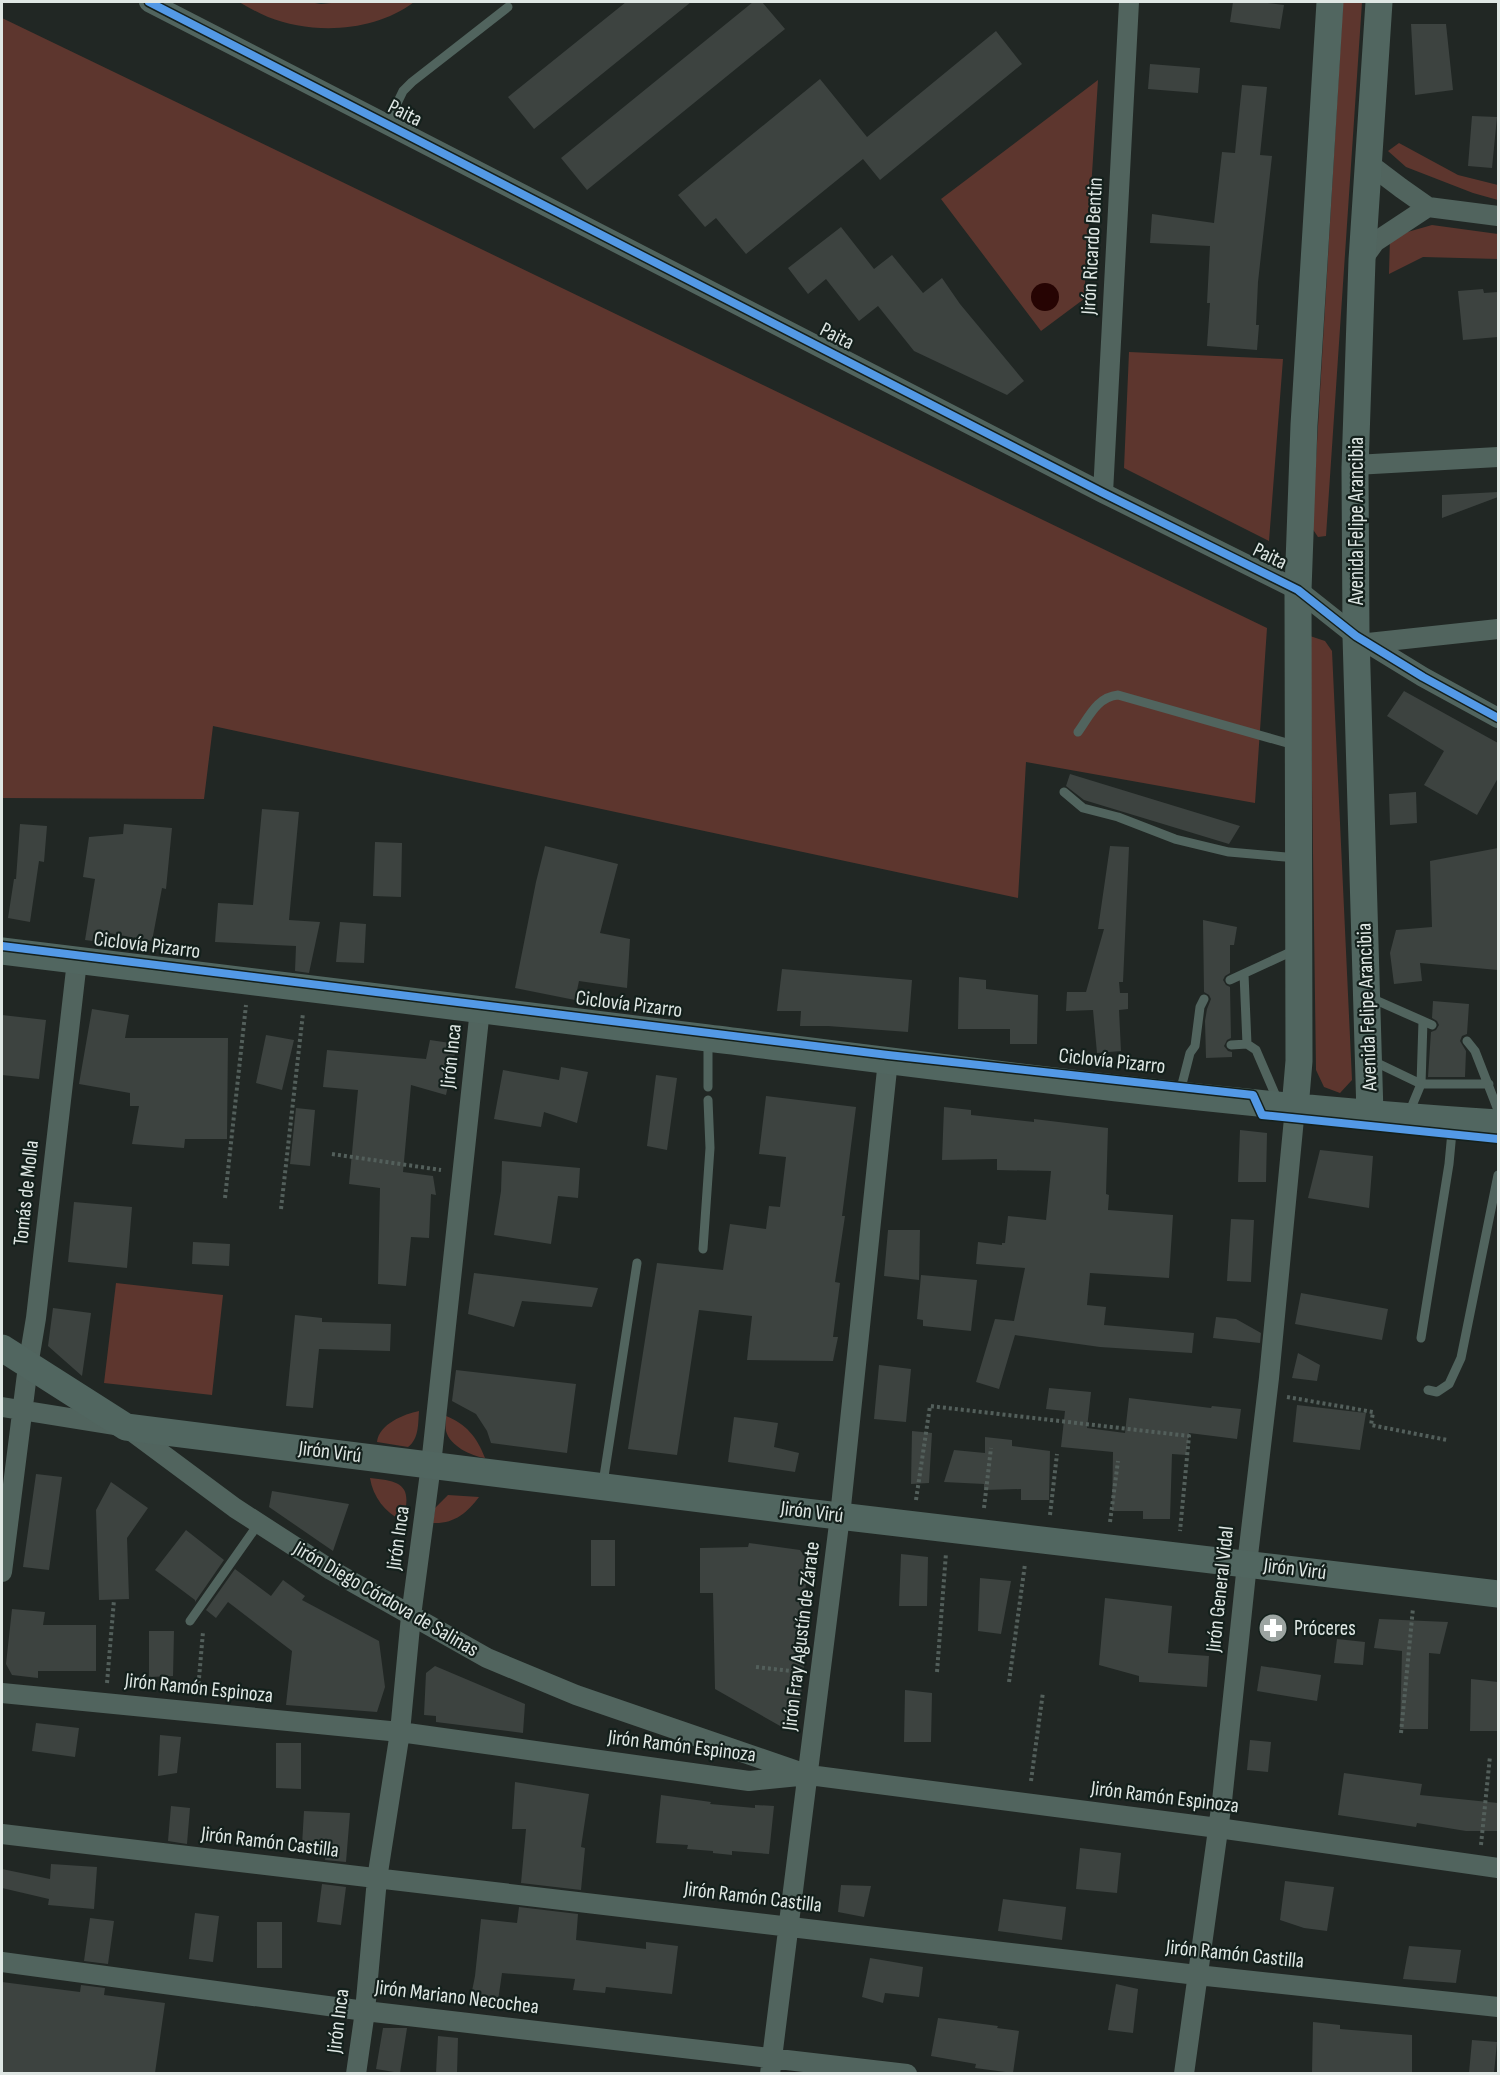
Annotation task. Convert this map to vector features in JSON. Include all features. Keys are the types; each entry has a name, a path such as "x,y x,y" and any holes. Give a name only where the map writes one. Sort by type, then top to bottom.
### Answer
{"main road":[{"path":"1288,1107 1299,1061 1298,590 1304,425 1330,2"},
{"name":"Avenida Felipe Arancibia","path":"1370,1114 1366,996 1362,639 1355,465 1362,260 1379,2"},
{"path":"2,951 1288,1107 1498,1124"},
{"name":"Jirón Diego Córdova de Salinas","path":"2,1348 126,1427"},
{"name":"Jirón Virú","path":"126,1427 840,1516 1498,1594"}],"street":[{"name":"Paita","path":"149,2 1103,493 1298,590 1362,639 1423,677 1498,718"},
{"name":"Jirón Ricardo Bentin","path":"1103,493 1129,2"},
{"path":"1368,163 1428,207 1498,216"},
{"path":"1362,260 1375,242 1428,207"},
{"path":"1355,465 1498,457"},
{"path":"1362,639 1498,629"},
{"name":"Tomás de Molla","path":"2,1572 22,1408 36,1318 77,961"},
{"name":"Jirón Inca","path":"356,2073 377,1878 400,1732 411,1616 431,1465 480,1009"},
{"name":"Jirón Fray Agustín de Zárate","path":"772,2066 840,1516 888,1060"},
{"name":"Jirón General Vidal","path":"1184,2073 1222,1801 1267,1393 1288,1107"},
{"path":"2,1407 22,1408 126,1427"},
{"name":"Jirón Diego Córdova de Salinas","path":"126,1427 259,1523 331,1570 487,1658 532,1679 576,1695 809,1775"},
{"name":"Jirón Ramón Espinoza","path":"2,1693 400,1732 749,1781 809,1775 1218,1827 1498,1868"},
{"name":"Jirón Ramón Castilla","path":"2,1834 1197,1975 1498,2007"},
{"name":"Jirón Mariano Necochea","path":"2,1962 772,2066 907,2073"}],"lane":[{"path":"387,124 403,91 412,82 508,7"},
{"path":"1078,732 1101,700 1118,695 1298,746"},
{"path":"1064,792 1083,808 1118,817 1175,839 1229,852 1298,858"},
{"path":"1230,980 1298,949"},
{"path":"1244,974 1247,1044"},
{"path":"1366,996 1427,1023 1421,1084 1407,1118"},
{"path":"1180,1094 1190,1053 1200,1046 1200,1007 1204,999"},
{"path":"708,1087 709,1038"},
{"path":"1467,1041 1475,1050 1498,1110"},
{"path":"1232,1045 1247,1044 1256,1050 1288,1107"},
{"path":"1368,1058 1421,1084 1489,1084"},
{"path":"703,1249 710,1148 708,1100"},
{"path":"1421,1338 1449,1164 1453,1120"},
{"path":"1428,1390 1437,1392 1449,1384 1461,1358 1498,1175"},
{"path":"603,1486 637,1263"},
{"path":"190,1621 259,1523"}],"path":[{"path":"225,1198 248,981"},
{"path":"281,1209 306,988"},
{"path":"332,1154 462,1174"},
{"path":"1267,1393 1373,1412 1371,1425 1447,1440"},
{"path":"913,1524 930,1406 1166,1433 1190,1436 1178,1556"},
{"path":"982,1533 991,1448"},
{"path":"1009,1682 1057,1454"},
{"path":"1107,1547 1118,1461"},
{"path":"937,1672 948,1529"},
{"path":"1401,1733 1415,1584"},
{"path":"105,1703 114,1600"},
{"path":"196,1712 203,1632"},
{"path":"756,1667 821,1674"},
{"path":"1029,1803 1037,1725 1043,1692"},
{"path":"1479,1865 1490,1756"}],"shaded area":[{"path":"239,2 321,4 414,2 381,20 343,28 324,28 286,23"},
{"path":"1343,2 1362,2 1326,536 1318,537 1312,528"},
{"path":"2,18 1267,628 1255,803 1026,762 1018,898 213,726 204,799 2,798"},
{"path":"1098,80 1084,299 1041,331 941,199"},
{"path":"1399,143 1458,175 1498,185 1498,200 1473,193 1406,167 1388,151"},
{"path":"1432,225 1498,234 1498,259 1423,257 1389,274 1390,237"},
{"path":"1045,283 1055,287 1059,297 1055,307 1045,311 1035,307 1031,297 1035,287"},
{"path":"1129,352 1283,359 1269,541 1124,468"},
{"path":"1310,636 1325,641 1332,651 1352,1080 1340,1093 1324,1087 1316,1070"},
{"path":"116,1283 223,1295 212,1395 104,1383"},
{"path":"419,1411 416,1436 408,1447 377,1442 387,1425 400,1417"},
{"path":"446,1416 470,1432 485,1458 468,1453 456,1446 446,1431"},
{"path":"370,1478 390,1481 402,1487 406,1499 403,1519 395,1517 385,1508 374,1491"},
{"path":"448,1495 479,1497 470,1508 454,1519 433,1523 435,1508"}],"building":[{"path":"626,2 691,2 534,129 508,97"},
{"path":"753,2 762,2 785,29 587,190 561,158"},
{"path":"1233,2 1284,5 1280,29 1230,22"},
{"path":"1411,24 1446,24 1453,90 1415,95"},
{"path":"996,31 1022,64 880,180 863,159 746,254 716,218 705,227 678,195 820,79 867,137"},
{"path":"1150,64 1200,68 1198,93 1148,89"},
{"path":"1242,85 1267,87 1260,155 1272,156 1258,282 1257,350 1207,346 1210,246 1150,243 1152,214 1214,223 1222,152 1235,153"},
{"path":"1472,116 1497,117 1492,168 1468,166"},
{"path":"841,227 874,269 892,255 923,293 942,278 960,304 1024,381 1007,395 914,351 878,306 859,321 826,279 808,294 788,268"},
{"path":"1483,289 1484,293 1498,292 1498,337 1463,340 1458,291"},
{"path":"1498,492 1498,497 1442,518 1442,495"},
{"path":"1404,691 1498,743 1498,778 1477,815 1424,785 1444,751 1387,716"},
{"path":"1070,774 1240,826 1229,844 1084,800 1066,786"},
{"path":"1416,792 1417,823 1390,825 1389,794"},
{"path":"262,809 299,812 289,920 320,922 309,973 295,971 296,946 215,942 218,903 253,905"},
{"path":"20,824 47,826 44,862 39,861 30,922 8,918 14,879 16,879"},
{"path":"124,824 172,828 166,889 162,888 152,941 109,933 107,943 85,940 95,879 83,877 89,837 123,834"},
{"path":"375,842 402,843 401,897 373,896"},
{"path":"545,846 618,864 600,933 630,939 627,988 579,981 575,1000 515,988"},
{"path":"1110,846 1129,847 1123,982 1119,982 1120,993 1128,993 1128,1009 1119,1010 1121,1051 1097,1053 1093,1010 1066,1011 1067,992 1086,992 1104,929 1098,929"},
{"path":"1498,848 1498,970 1420,963 1422,981 1394,984 1390,953 1396,930 1432,927 1430,861"},
{"path":"1203,920 1237,927 1234,945 1230,945 1230,973 1223,980 1230,987 1231,1038 1224,1046 1232,1052 1232,1057 1206,1058 1205,1021 1211,999 1204,992"},
{"path":"340,922 366,924 364,963 336,962"},
{"path":"782,969 912,980 908,1032 800,1026 801,1011 777,1011"},
{"path":"959,977 986,980 986,989 1038,995 1037,1044 1010,1044 1010,1029 958,1029"},
{"path":"1433,1001 1469,1004 1467,1034 1462,1036 1460,1041 1466,1051 1465,1077 1428,1077 1431,1032 1439,1025 1432,1018"},
{"path":"92,1009 129,1015 125,1038 228,1038 227,1139 185,1139 184,1148 132,1144 139,1106 130,1106 130,1093 79,1084"},
{"path":"2,1015 46,1020 39,1079 2,1075"},
{"path":"266,1035 294,1040 282,1090 256,1083"},
{"path":"430,1040 457,1044 446,1095 411,1085 403,1172 433,1176 436,1195 431,1194 429,1238 411,1237 406,1286 378,1284 380,1188 349,1184 358,1090 323,1087 327,1050 426,1059"},
{"path":"561,1067 588,1072 577,1123 544,1112 541,1127 494,1119 503,1070 559,1080"},
{"path":"656,1075 677,1078 667,1150 647,1146"},
{"path":"766,1096 856,1107 842,1216 845,1216 835,1282 840,1283 833,1337 838,1337 833,1361 747,1360 752,1316 699,1310 677,1455 628,1449 657,1263 723,1270 730,1224 766,1229 769,1206 780,1207 786,1157 759,1154"},
{"path":"944,1107 971,1110 971,1115 1034,1122 1034,1119 1108,1128 1106,1194 1109,1195 1108,1210 1173,1215 1169,1278 1090,1273 1087,1305 1106,1307 1104,1325 1194,1333 1192,1353 1100,1347 1015,1335 999,1389 976,1382 995,1319 1014,1321 1025,1268 976,1264 978,1242 1002,1245 1005,1243 1008,1216 1046,1220 1051,1171 997,1170 997,1159 942,1160"},
{"path":"296,1108 315,1110 310,1166 290,1164"},
{"path":"1240,1130 1267,1133 1266,1182 1238,1182"},
{"path":"1320,1150 1373,1156 1369,1208 1308,1198"},
{"path":"502,1161 580,1168 578,1198 558,1196 551,1244 494,1235 501,1191"},
{"path":"74,1202 132,1207 127,1268 68,1262"},
{"path":"1231,1219 1254,1220 1251,1282 1227,1281"},
{"path":"888,1230 920,1230 919,1280 884,1276"},
{"path":"193,1242 230,1244 229,1266 192,1264"},
{"path":"474,1273 598,1288 592,1307 522,1301 514,1327 468,1314"},
{"path":"921,1275 977,1280 971,1331 923,1326 923,1320 917,1319"},
{"path":"1301,1293 1388,1309 1382,1340 1295,1324"},
{"path":"53,1308 91,1313 82,1376 48,1346"},
{"path":"295,1315 322,1318 322,1322 391,1324 390,1351 319,1349 313,1408 286,1406"},
{"path":"1216,1317 1236,1319 1261,1333 1260,1343 1213,1338"},
{"path":"1298,1353 1320,1365 1317,1381 1292,1378"},
{"path":"879,1365 911,1369 906,1422 874,1419"},
{"path":"456,1370 576,1384 567,1453 491,1443 487,1431 476,1414 452,1401"},
{"path":"1049,1388 1091,1392 1087,1428 1125,1433 1129,1398 1211,1408 1212,1406 1241,1409 1237,1439 1189,1433 1186,1455 1172,1454 1170,1519 1143,1519 1143,1511 1112,1511 1113,1452 1061,1447 1065,1411 1046,1409"},
{"path":"1297,1405 1366,1413 1360,1450 1293,1442"},
{"path":"734,1417 778,1423 774,1447 799,1453 795,1472 728,1462"},
{"path":"912,1431 932,1433 929,1483 911,1484"},
{"path":"985,1437 1012,1440 1012,1446 1050,1451 1049,1500 1021,1500 1021,1489 984,1490 984,1484 944,1482 954,1450 985,1453"},
{"path":"36,1474 62,1477 49,1570 23,1567"},
{"path":"111,1482 148,1508 127,1538 129,1599 99,1600 96,1510"},
{"path":"272,1491 349,1504 333,1551 269,1507"},
{"path":"186,1530 224,1560 195,1602 155,1570"},
{"path":"591,1540 615,1540 615,1586 591,1586"},
{"path":"749,1543 800,1550 809,1563 799,1634 807,1634 798,1727 789,1731 715,1689 713,1593 700,1593 700,1548 748,1547"},
{"path":"901,1554 928,1557 927,1606 899,1606"},
{"path":"235,1569 271,1596 283,1580 305,1596 302,1600 379,1641 385,1687 377,1712 286,1705 292,1651 228,1602 216,1618 206,1610"},
{"path":"980,1578 1011,1581 1001,1634 978,1631"},
{"path":"1105,1598 1172,1606 1168,1653 1209,1656 1207,1687 1139,1682 1139,1676 1099,1665"},
{"path":"12,1609 45,1612 43,1625 96,1625 96,1671 38,1671 38,1678 12,1675 6,1664"},
{"path":"1379,1619 1448,1622 1440,1654 1429,1653 1428,1729 1400,1729 1402,1651 1374,1648"},
{"path":"149,1631 174,1631 173,1676 149,1677"},
{"path":"1337,1639 1365,1642 1363,1665 1334,1663"},
{"path":"435,1666 525,1704 523,1733 436,1722 436,1716 424,1715 426,1673"},
{"path":"1261,1666 1321,1675 1317,1701 1257,1691"},
{"path":"1471,1679 1498,1682 1497,1731 1470,1731"},
{"path":"905,1690 932,1693 931,1742 904,1742"},
{"path":"36,1723 79,1728 75,1757 32,1751"},
{"path":"160,1735 181,1737 177,1773 158,1776"},
{"path":"1250,1740 1271,1742 1268,1772 1247,1770"},
{"path":"276,1743 301,1743 301,1789 276,1788"},
{"path":"1344,1773 1422,1784 1420,1795 1498,1803 1498,1831 1466,1831 1417,1823 1416,1827 1338,1815"},
{"path":"515,1782 589,1794 581,1847 585,1848 581,1890 521,1883 526,1829 512,1829"},
{"path":"661,1795 711,1802 710,1804 755,1808 755,1805 774,1806 769,1854 732,1851 732,1855 687,1849 688,1845 656,1843"},
{"path":"171,1806 190,1808 187,1844 168,1841"},
{"path":"304,1811 350,1813 346,1862 325,1860 327,1848 302,1845"},
{"path":"1080,1848 1121,1853 1117,1893 1076,1889"},
{"path":"51,1864 97,1867 94,1909 48,1905 49,1899 2,1888 2,1869 50,1879"},
{"path":"1285,1881 1334,1887 1327,1931 1304,1928 1280,1920"},
{"path":"322,1884 346,1887 341,1925 317,1922"},
{"path":"841,1885 871,1886 864,1917 838,1912"},
{"path":"1003,1899 1066,1907 1062,1940 998,1931"},
{"path":"519,1907 578,1914 576,1940 646,1949 646,1942 678,1946 672,1994 606,1987 605,1993 573,1990 575,1979 502,1973 497,2008 469,2006 475,1976 481,1919 517,1923"},
{"path":"195,1913 219,1916 213,1962 189,1959"},
{"path":"90,1918 114,1921 108,1964 84,1961"},
{"path":"257,1922 282,1922 282,1968 257,1968"},
{"path":"1409,1946 1461,1950 1456,1983 1403,1979"},
{"path":"870,1958 923,1967 919,1997 885,1993 883,2003 862,1997"},
{"path":"2,1982 80,1992 81,1985 105,1988 104,1995 165,2003 155,2073 2,2073"},
{"path":"1116,1984 1138,1989 1133,2033 1108,2030"},
{"path":"938,2018 1019,2031 1013,2073 975,2068 976,2064 931,2056"},
{"path":"1313,2022 1340,2025 1340,2029 1412,2035 1412,2073 1312,2073"},
{"path":"383,2028 407,2028 400,2073 376,2069"},
{"path":"438,2036 458,2038 457,2073 436,2073"},
{"path":"1472,2040 1497,2042 1494,2073 1469,2073"}],"cycle path":[{"path":"149,2 1103,493 1298,590 1356,636 1423,677 1498,718"},
{"name":"Ciclovía Pizarro","path":"2,946 888,1055 1253,1095 1262,1115 1498,1139"}],"place":[{"name":"Próceres","path":"1273,1628"}]}
